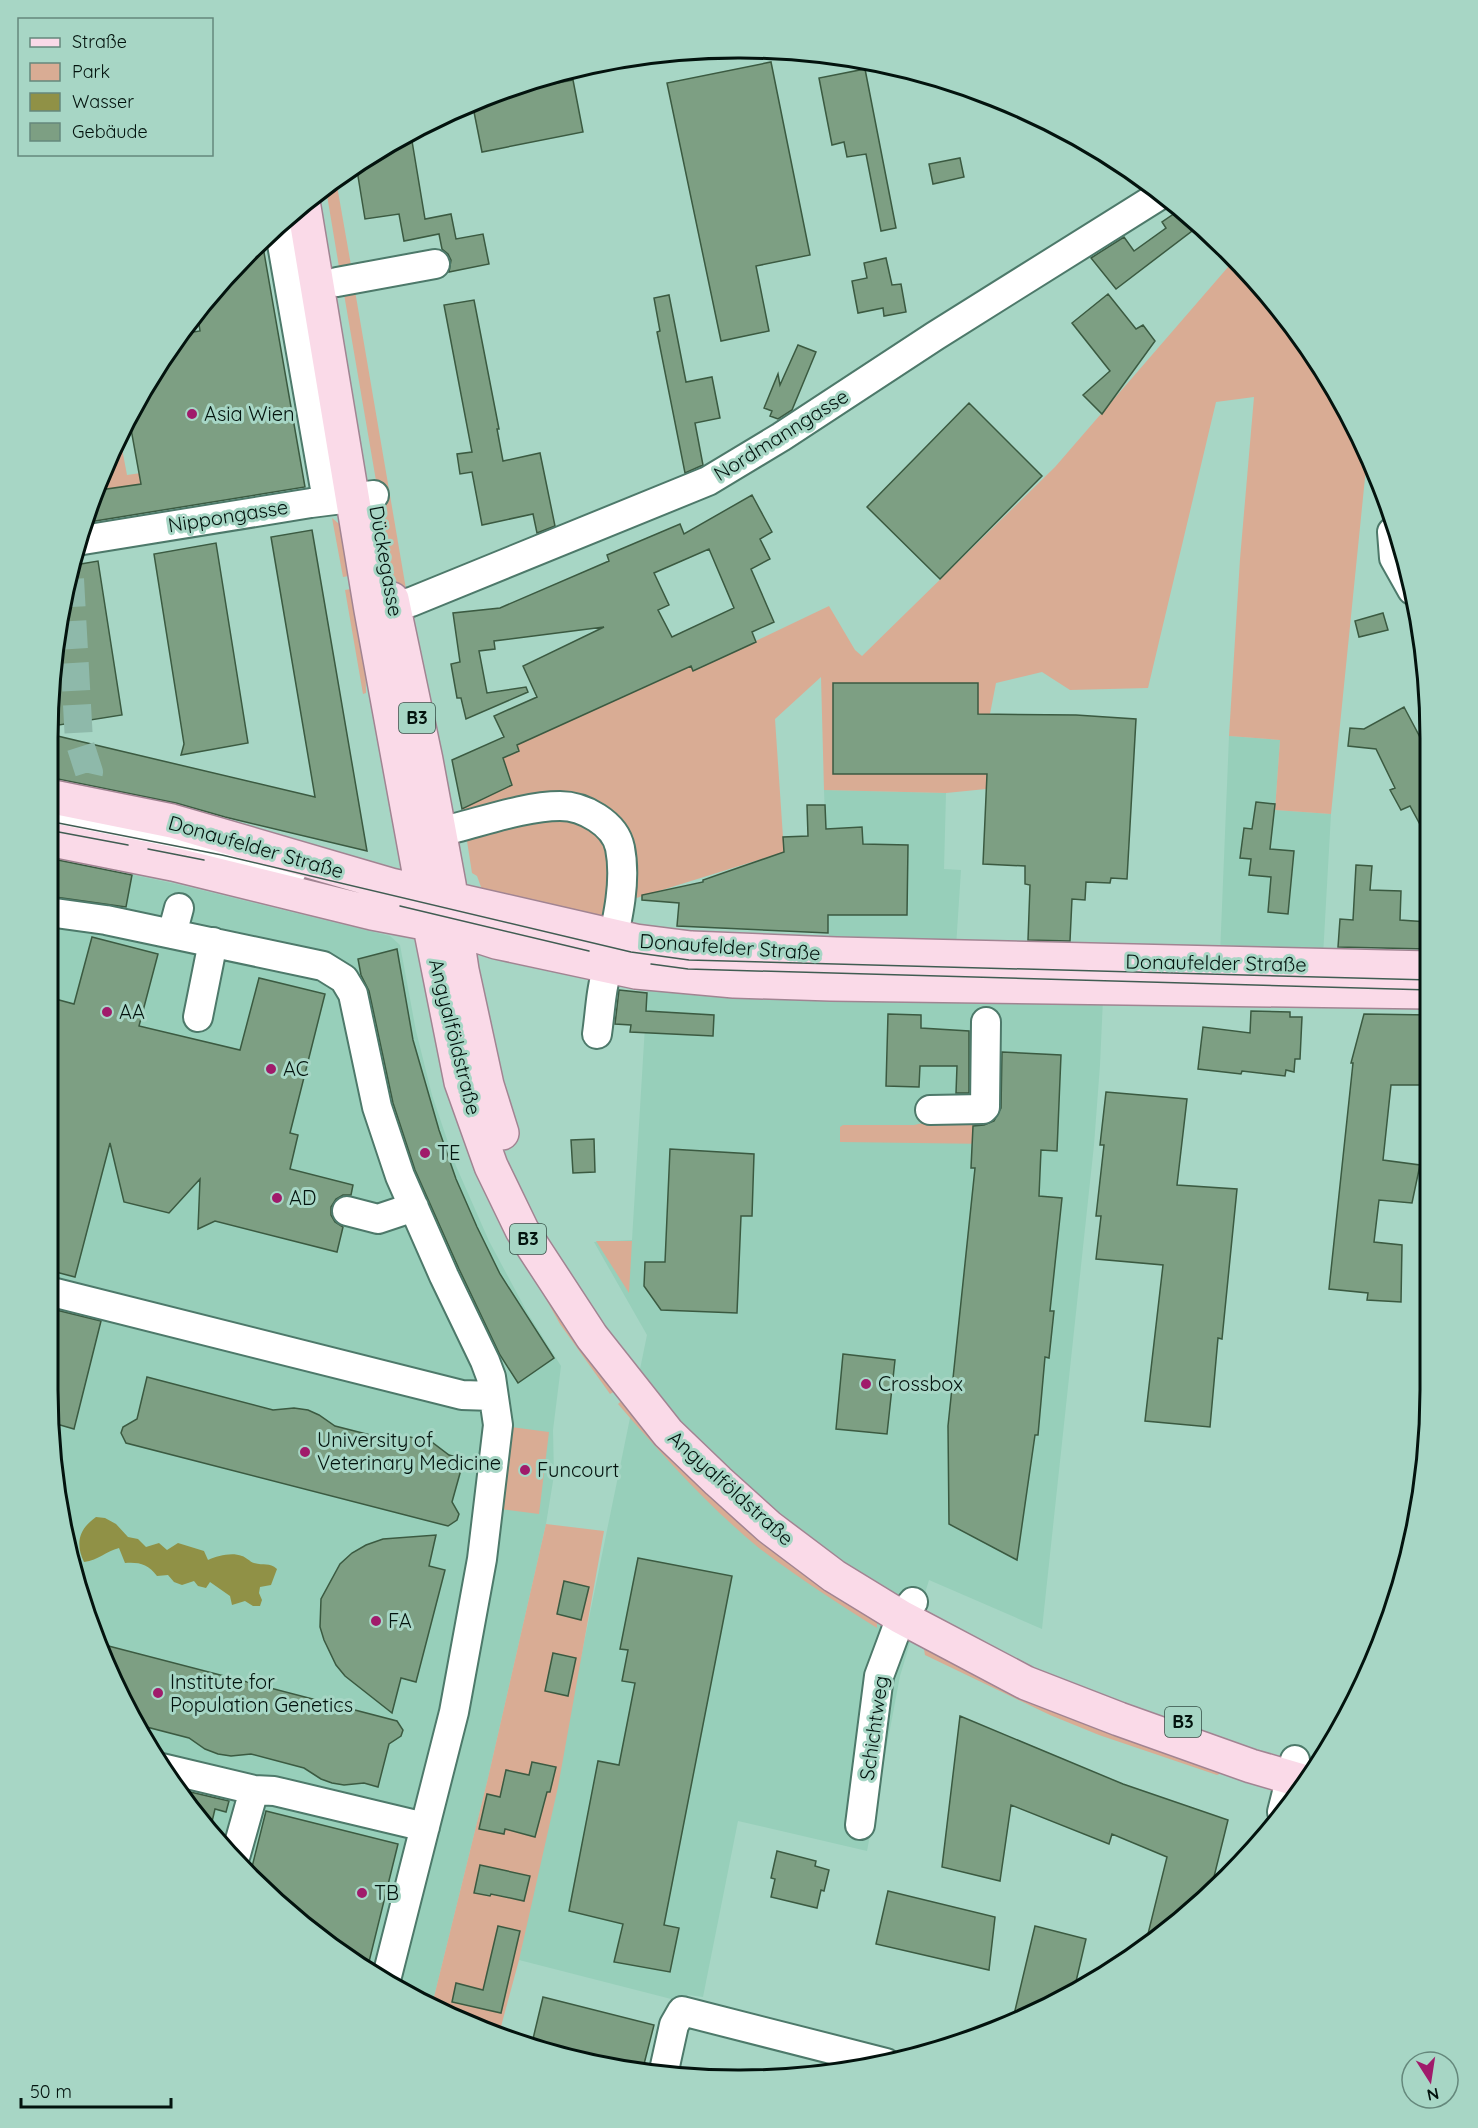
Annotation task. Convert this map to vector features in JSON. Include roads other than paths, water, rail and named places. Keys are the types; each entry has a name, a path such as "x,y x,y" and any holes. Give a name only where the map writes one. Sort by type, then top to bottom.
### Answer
{"main road":[{"name":"Dückegasse","path":"323,201 337,282 352,498"},
{"name":"Dückegasse","path":"305,215 352,498 426,760 439,832 439,909"},
{"name":"Dückegasse","path":"382,609 439,909"},
{"name":"Donaufelder Straße","path":"59,795 84,794 378,882 439,909 612,950 691,948 837,954 1420,968"},
{"name":"Donaufelder Straße","path":"59,841 172,864 372,913 439,909"},
{"name":"Angyalföldstraße","path":"439,909 461,1082 491,1166 522,1230 592,1337 668,1433 769,1527 834,1576 907,1610 1026,1683 1251,1766 1302,1771"},
{"name":"Donaufelder Straße","path":"612,950 636,972 734,981 946,987 1420,992"}],"street":[{"name":"Nordmanngasse","path":"382,609 411,602 708,481 781,437 945,330 1153,199"},
{"name":"Dückegasse","path":"280,237 302,413 352,498"},
{"path":"337,282 435,264"},
{"name":"Nippongasse","path":"89,539 352,498"},
{"path":"439,832 518,812 560,806 584,810 606,824 620,846 621,880 612,950 602,992 597,1034"},
{"name":"Donaufelder Straße","path":"59,822 222,855 439,909"},
{"path":"59,914 106,920 176,921 213,942 323,966 344,979 353,994 377,1107 400,1176 491,1377 498,1425 482,1559 454,1712 388,1971"},
{"path":"198,1017 213,942"},
{"name":"Donaufelder Straße","path":"612,950 689,960 1420,980"},
{"path":"930,1110 983,1109 985,1107 986,1022"},
{"path":"347,1211 378,1219 414,1207"},
{"path":"59,1294 462,1395 493,1396"},
{"name":"Schichtweg","path":"860,1825 879,1676 907,1610"},
{"path":"178,1774 254,1790 274,1791 426,1827"},
{"path":"233,1844 254,1790"},
{"path":"665,2065 674,2025 682,2011 866,2057"}],"water":[{"path":"96,1517 105,1518 116,1524 128,1537 138,1539 146,1547 159,1543 167,1550 178,1543 204,1551 208,1560 233,1554 277,1569 271,1585 260,1587 259,1593 262,1600 260,1606 253,1606 245,1601 232,1605 230,1596 210,1582 206,1588 198,1586 194,1581 182,1585 174,1582 168,1575 157,1576 143,1565 125,1563 119,1548 84,1562 79,1543 80,1537 86,1526"}],"tunnel":[{"path":"72,608 79,741 89,772 86,785"}],"tram line":[{"path":"59,823 222,855 631,952 689,960 1420,980"},
{"path":"59,832 128,845"},
{"path":"148,849 204,860"},
{"path":"400,906 589,951"},
{"path":"651,964 688,969 1420,990"}],"place":[{"name":"Asia Wien","path":"192,414"},
{"name":"AA","path":"107,1012"},
{"name":"AC","path":"271,1069"},
{"name":"TE","path":"425,1153"},
{"name":"AD","path":"277,1198"},
{"name":"Crossbox","path":"866,1384"},
{"name":"University of Veterinary Medicine","path":"305,1452"},
{"name":"Funcourt","path":"525,1470"},
{"name":"FA","path":"376,1621"},
{"name":"Institute for Population Genetics","path":"158,1693"},
{"name":"TB","path":"362,1893"}]}
